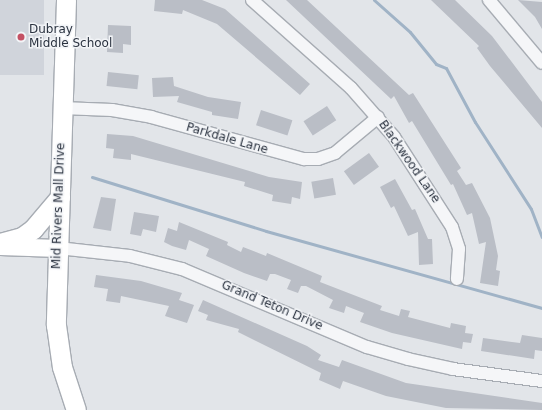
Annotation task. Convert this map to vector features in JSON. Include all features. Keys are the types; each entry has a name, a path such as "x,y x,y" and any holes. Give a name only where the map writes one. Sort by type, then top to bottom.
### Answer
{"main road":[{"name":"Mid Rivers Mall Drive","path":"66,0 58,248 58,345 76,410"},
{"path":"0,245 22,237 33,229 60,197"}],"street":[{"name":"Blackwood Lane","path":"252,0 351,88 378,117 424,179 452,227 459,249 457,279"},
{"path":"489,0 542,63"},
{"name":"Parkdale Lane","path":"62,108 112,110 150,117 304,160 318,159 334,152 378,117"},
{"name":"Grand Teton Drive","path":"0,245 58,248 130,256 182,269 367,347 408,359 454,369 542,381"}],"shaded area":[{"name":"Dubray Middle School","path":"0,0 44,0 44,75 0,75"}],"building":[{"path":"155,0 202,0 225,9 310,84 300,95 217,24 183,10 182,14 154,11"},
{"path":"286,0 307,0 409,95 413,93 461,168 457,171 466,185 472,183 490,218 498,256 496,270 500,271 498,286 480,283 486,242 479,244 472,213 467,215 453,184 451,185 412,121 409,123 394,96 391,99"},
{"path":"431,0 455,0 492,36 542,102 542,128 490,66 477,48 479,46"},
{"path":"518,0 542,2 542,29 535,17"},
{"path":"108,25 131,26 131,45 123,44 123,53 107,52"},
{"path":"108,72 139,75 137,89 107,86"},
{"path":"173,77 174,86 208,97 241,102 238,119 212,115 212,112 177,102 179,96 153,97 152,78"},
{"path":"327,106 336,120 313,136 304,121"},
{"path":"261,110 292,120 287,135 256,125"},
{"path":"107,134 133,136 269,177 302,182 300,199 292,197 291,204 272,201 273,195 244,186 245,182 131,154 131,160 113,158 114,149 106,148"},
{"path":"369,153 379,167 354,185 344,171"},
{"path":"333,178 336,195 314,199 311,182"},
{"path":"395,179 412,210 415,209 428,239 432,239 433,264 419,265 418,232 408,236 394,206 391,208 380,187"},
{"path":"101,197 116,199 111,231 93,228"},
{"path":"134,212 159,216 156,232 143,229 141,236 130,234"},
{"path":"179,222 228,242 227,245 241,252 243,247 266,256 267,253 322,276 320,282 382,306 380,310 399,316 401,309 410,311 408,317 450,328 451,323 466,326 465,333 473,334 471,343 463,342 462,349 392,333 360,322 364,313 346,306 344,313 329,308 333,300 306,286 301,286 298,293 287,289 291,280 275,274 270,274 267,281 244,273 206,256 209,249 189,240 186,250 164,242 168,228 177,231"},
{"path":"96,275 141,281 182,293 179,300 194,305 187,323 165,316 169,306 121,296 120,303 106,301 108,289 94,287"},
{"path":"203,300 307,346 321,355 318,360 339,367 342,360 406,383 542,403 542,410 446,408 386,396 343,381 340,389 319,380 321,373 238,332 239,329 206,320 208,315 198,311"},
{"path":"522,335 542,338 542,351 535,350 534,359 481,351 483,338 520,343"}],"waterway":[{"path":"374,0 410,32 436,64 446,68 475,122 531,209 542,237"},
{"path":"92,177 266,231 542,308"}],"place":[{"name":"Dubray Middle School","path":"21,37"}]}
